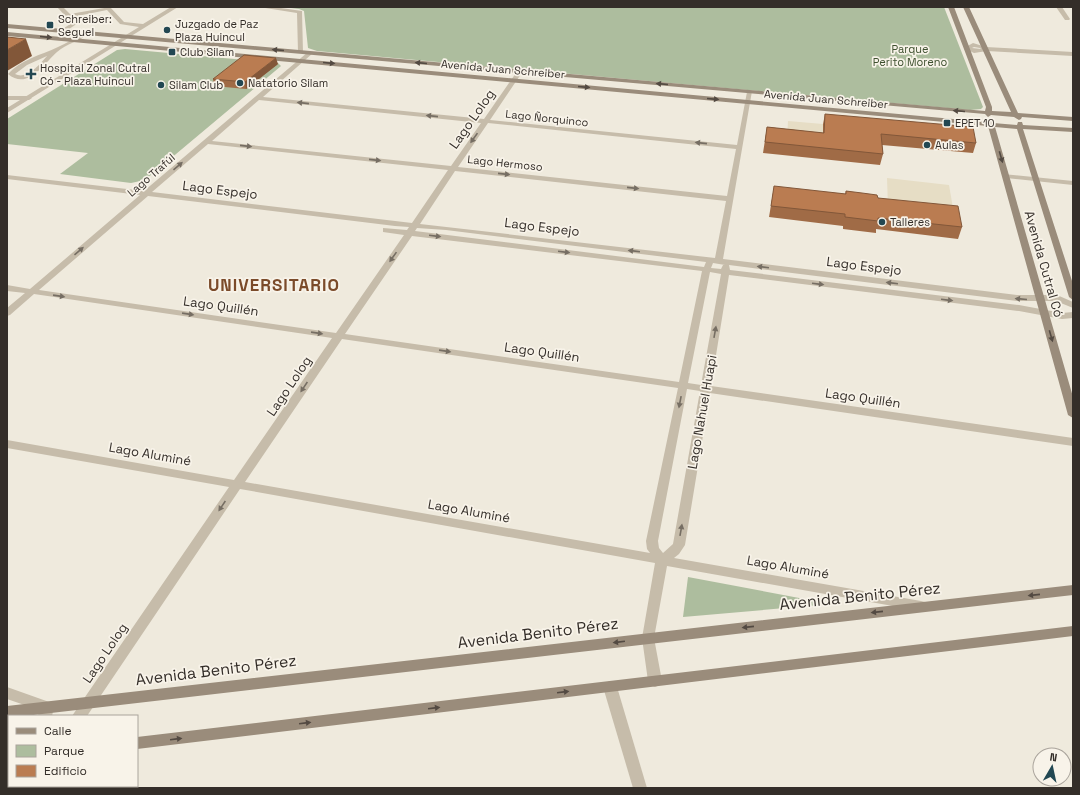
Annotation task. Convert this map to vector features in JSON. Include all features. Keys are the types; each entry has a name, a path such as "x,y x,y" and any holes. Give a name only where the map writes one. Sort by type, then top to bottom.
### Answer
{"main road":[{"name":"Avenida Cutral Có","path":"951,7 989,107 1006,176 1073,416"},
{"name":"Avenida Cutral Có","path":"966,7 1018,121 1020,132 1073,298"},
{"name":"Avenida Juan Schreiber","path":"7,26 750,92 991,119 998,113 1008,114 1018,121 1073,119"},
{"name":"Avenida Juan Schreiber","path":"7,34 749,102 1018,121 1073,130"},
{"name":"Avenida Benito Pérez","path":"7,712 46,712 87,703 1073,590"},
{"path":"138,743 1073,631"}],"street":[{"path":"60,7 75,24 63,31"},
{"path":"69,16 107,7 122,23 144,26"},
{"path":"7,111 175,7"},
{"path":"262,7 299,11 301,13 301,52"},
{"path":"1059,7 1067,19"},
{"path":"55,51 32,74 18,77 11,74 13,71 55,51 87,33"},
{"path":"967,48 968,46 976,46 985,49 1073,54"},
{"name":"Lago Trafúl","path":"7,313 310,53"},
{"name":"Lago Lolog","path":"80,715 520,71"},
{"path":"718,262 750,92"},
{"path":"7,98 29,98"},
{"name":"Lago Ñorquinco","path":"257,98 740,147"},
{"name":"Lago Hermoso","path":"207,142 730,199"},
{"name":"Lago Espejo","path":"7,176 143,196 412,229 718,262 1016,298 1057,298 1073,305"},
{"path":"1006,176 1073,182"},
{"name":"Lago Espejo","path":"7,183 143,196"},
{"name":"Lago Espejo","path":"412,229 706,270 1062,316 1073,315"},
{"path":"706,270 710,263 718,262 725,265 726,272"},
{"name":"Lago Nahuel Huapi","path":"706,270 652,541 653,549 662,560 675,551 679,545 726,272"},
{"name":"Lago Quillén","path":"7,288 1073,442"},
{"name":"Lago Aluminé","path":"7,444 925,607"},
{"path":"655,681 648,638 662,560"},
{"path":"610,687 640,788"},
{"path":"7,693 46,712"}],"green space":[{"name":"Parque Perito Moreno","path":"283,7 944,7 983,107 981,109 970,110 317,51 308,48 304,11"},
{"path":"125,49 278,63 281,66 145,180 131,183 60,174 88,153 7,144 7,119 117,50"},
{"path":"688,577 831,604 683,617"}],"shaded area":[{"path":"788,121 823,124 823,139 787,140"},
{"path":"887,178 949,185 954,214 888,207"}],"building":[{"path":"7,37 26,39 7,50"},
{"path":"244,55 276,58 245,82 213,79"},
{"path":"825,114 973,127 976,143 881,134 883,154 765,142 767,127 824,133"},
{"path":"774,186 846,194 846,191 877,195 878,198 958,206 962,227 878,218 878,221 845,217 845,214 771,206"}],"place":[{"name":"Schreiber: Seguel","path":"50,25"},
{"name":"Juzgado de Paz Plaza Huincul","path":"167,30"},
{"name":"Club Silam","path":"172,52"},
{"name":"Hospital Zonal Cutral Có - Plaza Huincul","path":"31,74"},
{"name":"Natatorio Silam","path":"240,83"},
{"name":"Silam Club","path":"161,85"},
{"name":"EPET 10","path":"947,123"},
{"name":"Aulas","path":"927,145"},
{"name":"Talleres","path":"882,222"}],"district":[{"name":"UNIVERSITARIO","path":"274,285"}]}
